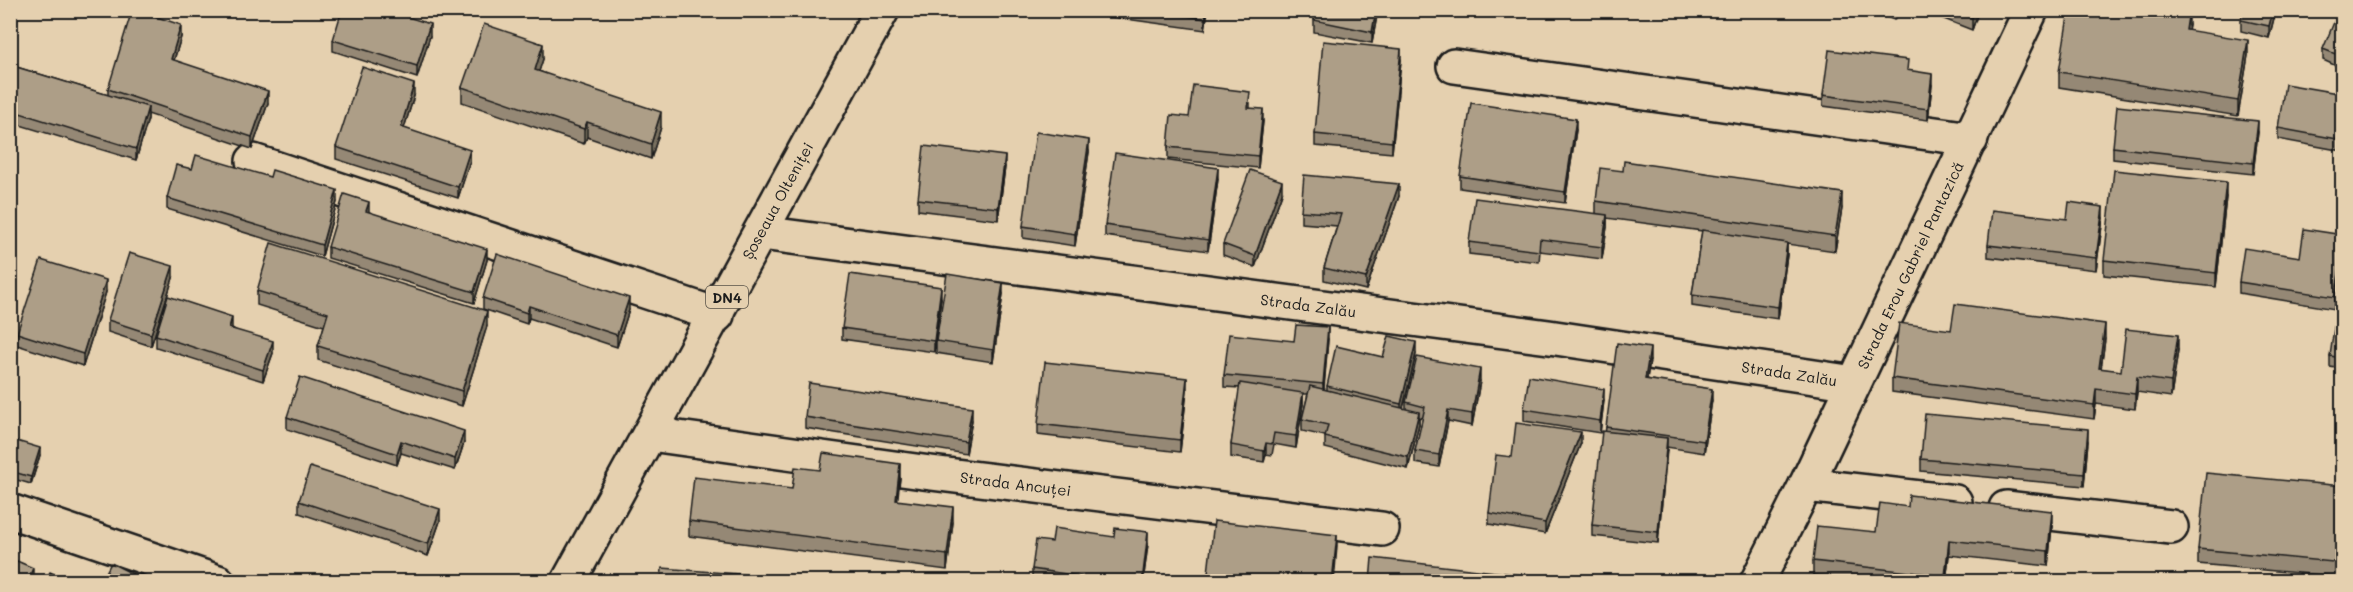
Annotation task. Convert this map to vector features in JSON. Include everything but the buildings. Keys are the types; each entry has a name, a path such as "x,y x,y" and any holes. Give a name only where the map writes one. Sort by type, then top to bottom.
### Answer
{"street":[{"name":"Șoseaua Olteniței","path":"568,582 717,315 882,10"},
{"name":"Strada Erou Gabriel Pantazică","path":"1757,582 1806,484 2031,10"},
{"path":"1454,66 1971,139"},
{"path":"253,161 717,315"},
{"name":"Strada Zalău","path":"761,233 1549,337 1854,383"},
{"name":"Strada Ancuței","path":"650,434 923,472 1382,529"},
{"path":"1806,484 2171,527"},
{"path":"10,511 218,582"}]}
